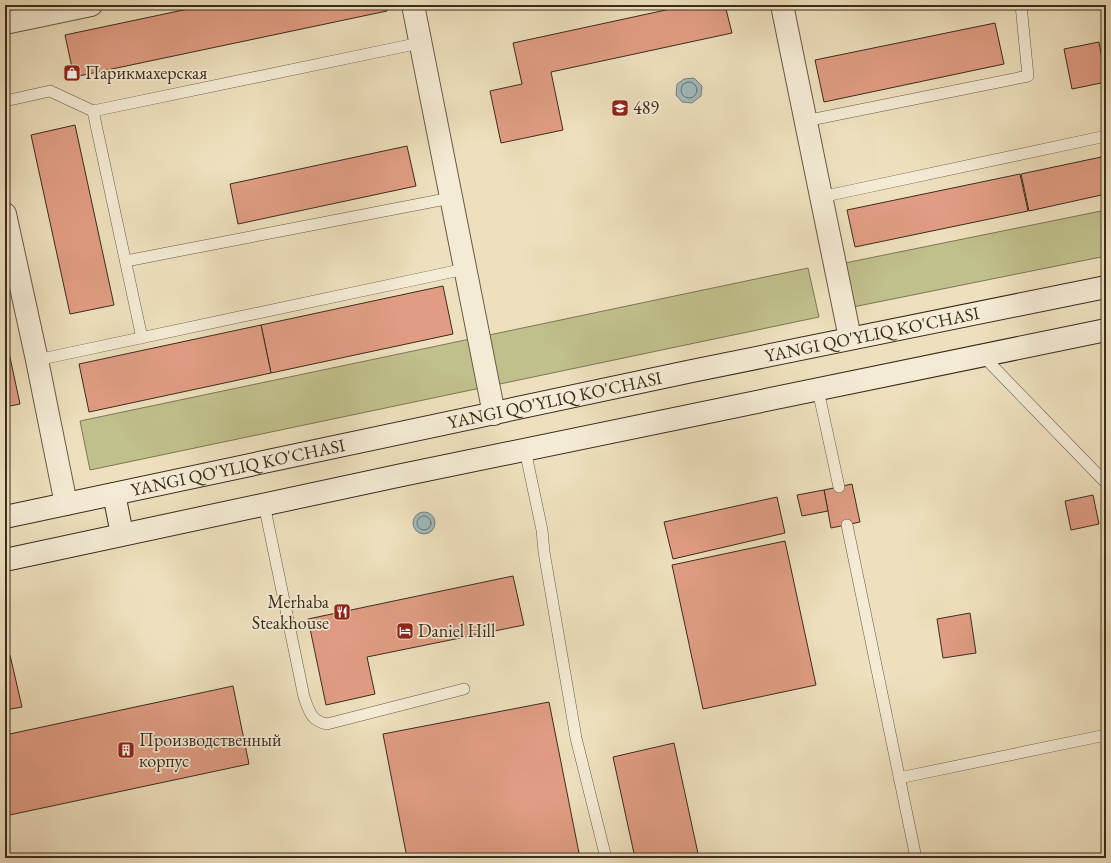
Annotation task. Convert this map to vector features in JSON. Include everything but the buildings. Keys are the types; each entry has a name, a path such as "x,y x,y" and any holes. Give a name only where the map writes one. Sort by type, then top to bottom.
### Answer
{"main road":[{"path":"413,5 494,414"},
{"path":"782,5 850,338"},
{"path":"5,23 81,6"},
{"path":"5,214 37,360 66,504"},
{"name":"YANGI QO'YLIQ KO'CHASI","path":"5,517 850,338 1106,287"},
{"path":"5,560 264,504 1106,330"},
{"path":"114,494 122,534"}],"lane":[{"path":"805,121 1028,76 1021,5"},
{"path":"5,101 50,91 94,111 420,42"},
{"path":"94,111 142,338"},
{"path":"821,197 1106,136"},
{"path":"126,261 451,198"},
{"path":"37,360 465,269"},
{"path":"983,356 1106,483"},
{"path":"818,390 839,487"},
{"path":"525,450 542,530 544,552 576,738 606,858"},
{"path":"264,504 304,697 310,714 320,723 327,724 464,689"},
{"path":"846,525 916,858"},
{"path":"898,778 1106,735"}],"green space":[{"path":"1106,210 1106,256 848,308 840,264"},
{"path":"808,268 819,317 90,470 80,421"}],"water":[{"path":"694,78 702,86 701,96 692,103 682,102 676,95 677,84 684,79"},
{"path":"420,512 428,512 435,519 435,527 428,534 420,534 413,527 413,519"}],"place":[{"name":"Парикмахерская","path":"72,73"},
{"name":"489","path":"620,108"},
{"name":"Merhaba Steakhouse","path":"342,612"},
{"name":"Daniel Hill","path":"405,631"},
{"name":"Производственный корпус","path":"126,750"}]}
